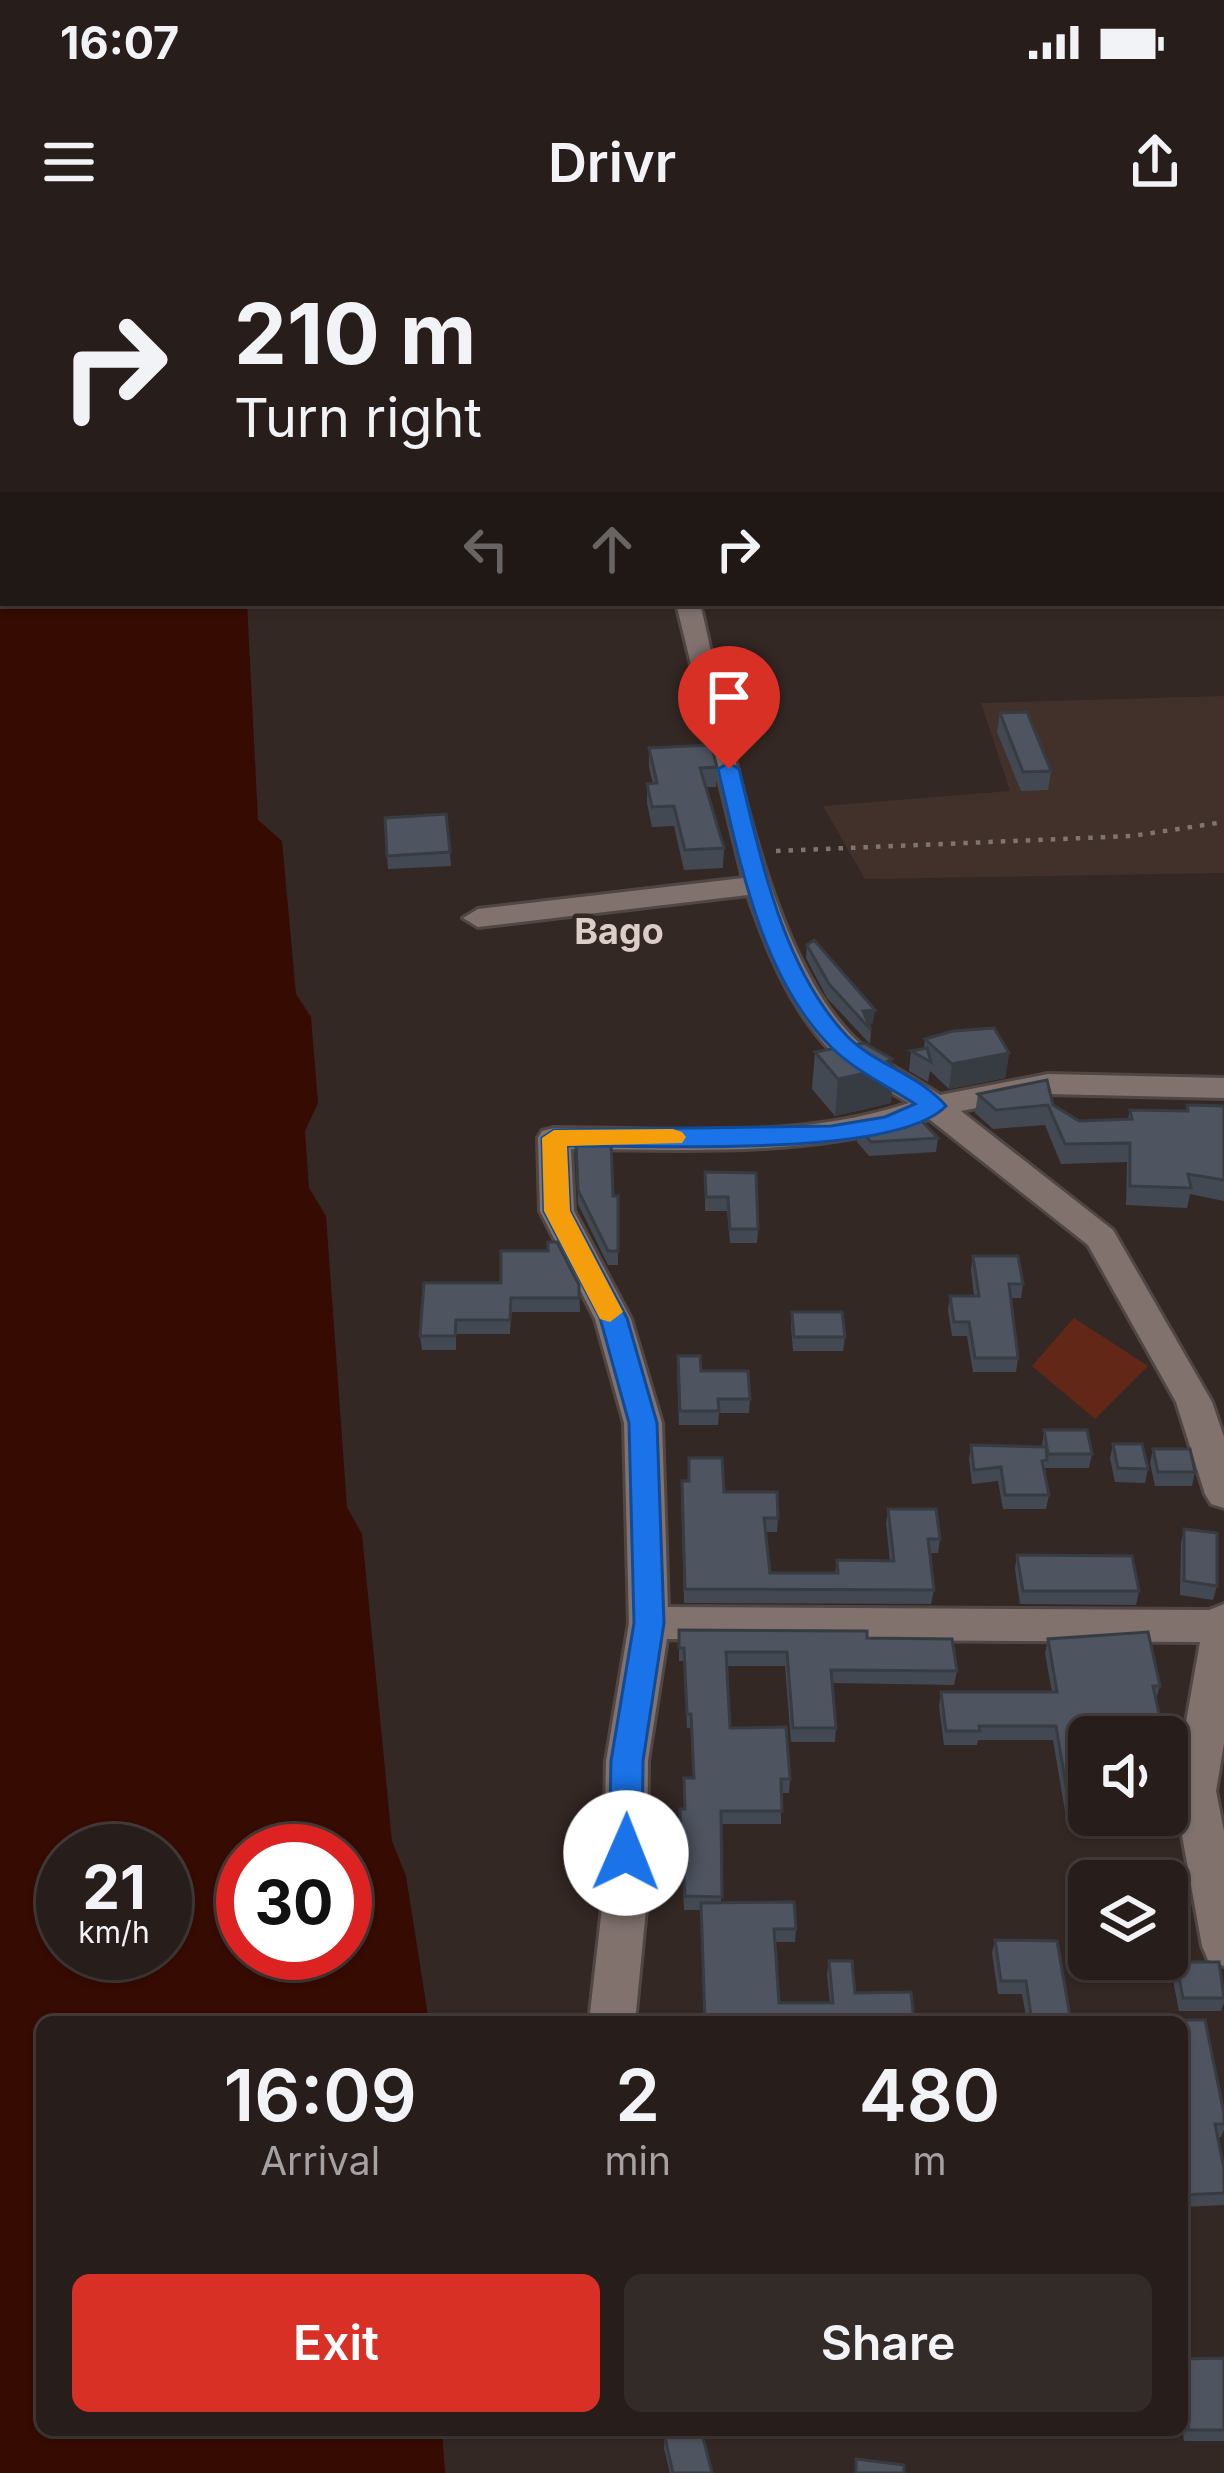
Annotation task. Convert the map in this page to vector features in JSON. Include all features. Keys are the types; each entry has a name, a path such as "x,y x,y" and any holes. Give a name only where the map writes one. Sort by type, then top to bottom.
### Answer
{"street":[{"path":"689,606 749,852 796,986 841,1044 934,1106 1101,1238 1194,1402 1224,1494"},
{"path":"478,918 761,885"},
{"path":"613,2016 625,1899 627,1761 649,1623 643,1423 613,1318 557,1211 554,1138 831,1134 890,1124 934,1106 1048,1084 1224,1088"},
{"path":"649,1623 1224,1623 1195,1791 1224,1946"}],"path":[{"path":"749,852 1132,836 1224,822"}],"shaded area":[{"path":"0,606 247,606 258,820 282,841 296,994 311,1017 318,1103 305,1131 309,1188 326,1216 347,1507 362,1534 392,1841 406,1876 428,2016 36,2016 36,2436 442,2436 445,2473 0,2473"},
{"path":"1224,696 1224,873 865,879 823,806 1010,791 981,703"},
{"path":"1074,1318 1148,1366 1095,1419 1032,1366"}],"building":[{"path":"1027,712 1051,771 1023,772 1000,713"},
{"path":"711,745 717,767 700,768 724,848 685,850 674,806 652,807 647,784 657,783 649,748"},
{"path":"446,814 450,852 387,856 385,818"},
{"path":"814,940 875,1010 863,1011 871,1030 829,984 807,945"},
{"path":"994,1028 1009,1053 952,1064 925,1039 953,1031"},
{"path":"864,1043 892,1059 888,1061 894,1067 838,1079 815,1052"},
{"path":"927,1048 931,1062 911,1051"},
{"path":"1047,1080 1053,1105 1079,1121 1132,1119 1130,1110 1224,1106 1224,1180 1188,1174 1191,1188 1130,1186 1130,1143 1065,1144 1048,1105 996,1110 978,1094"},
{"path":"915,1114 938,1138 871,1142 858,1128"},
{"path":"576,1142 611,1142 618,1251 608,1251 578,1190"},
{"path":"705,1172 756,1173 758,1229 730,1229 728,1197 706,1197"},
{"path":"548,1242 557,1242 579,1285 579,1298 511,1298 510,1320 456,1320 455,1336 420,1336 424,1283 501,1283 501,1251 548,1251"},
{"path":"973,1256 1018,1256 1023,1284 1009,1284 1018,1358 975,1358 969,1322 954,1322 950,1296 979,1296"},
{"path":"792,1312 842,1312 845,1337 794,1337"},
{"path":"678,1356 700,1356 701,1371 748,1371 750,1399 718,1399 719,1411 680,1411"},
{"path":"1044,1430 1087,1430 1092,1454 1048,1454"},
{"path":"1113,1444 1142,1444 1148,1469 1118,1468"},
{"path":"971,1445 1046,1447 1047,1460 1042,1461 1049,1495 1005,1495 1001,1467 974,1470"},
{"path":"1153,1449 1190,1449 1195,1472 1158,1472"},
{"path":"689,1458 722,1458 724,1492 777,1492 778,1518 764,1518 770,1573 838,1573 837,1560 894,1561 888,1509 936,1509 940,1539 928,1539 934,1590 685,1589 682,1481 689,1481"},
{"path":"1184,1529 1217,1533 1217,1586 1184,1581"},
{"path":"1017,1555 1132,1556 1139,1591 1023,1591"},
{"path":"679,1630 867,1631 867,1638 952,1639 957,1671 831,1670 836,1728 793,1728 787,1652 726,1652 730,1728 786,1727 790,1779 781,1779 782,1811 721,1811 722,1897 685,1896 680,1809 685,1809 684,1778 694,1778"},
{"path":"1148,1632 1160,1686 1153,1686 1159,1716 1068,1716 1068,1798 1056,1726 946,1731 941,1692 1057,1692 1048,1639"},
{"path":"794,1902 796,1929 774,1929 779,2003 833,2003 829,1961 852,1961 855,1993 911,1992 913,2016 705,2016 701,1903"},
{"path":"995,1940 1057,1941 1070,2016 1031,2016 1026,1981 1001,1981"},
{"path":"1188,1962 1219,1962 1224,1998 1183,1998 1180,1980 1188,1980"},
{"path":"1188,2020 1205,2020 1224,2114 1224,2124 1215,2124 1224,2193 1188,2195"},
{"path":"1224,2358 1224,2430 1189,2430 1188,2359"},
{"path":"703,2436 712,2473 673,2473 665,2437"},
{"path":"856,2459 904,2465 904,2473 856,2473"}],"slow traffic":[{"path":"610,1312 557,1211 554,1138 673,1137"}],"district":[{"name":"Bago","path":"619,931"}],"route":[{"path":"626,1853 627,1761 649,1623 643,1423 613,1318 557,1211 554,1138 831,1134 890,1124 934,1106 841,1044 796,986 749,852 729,769"}]}
